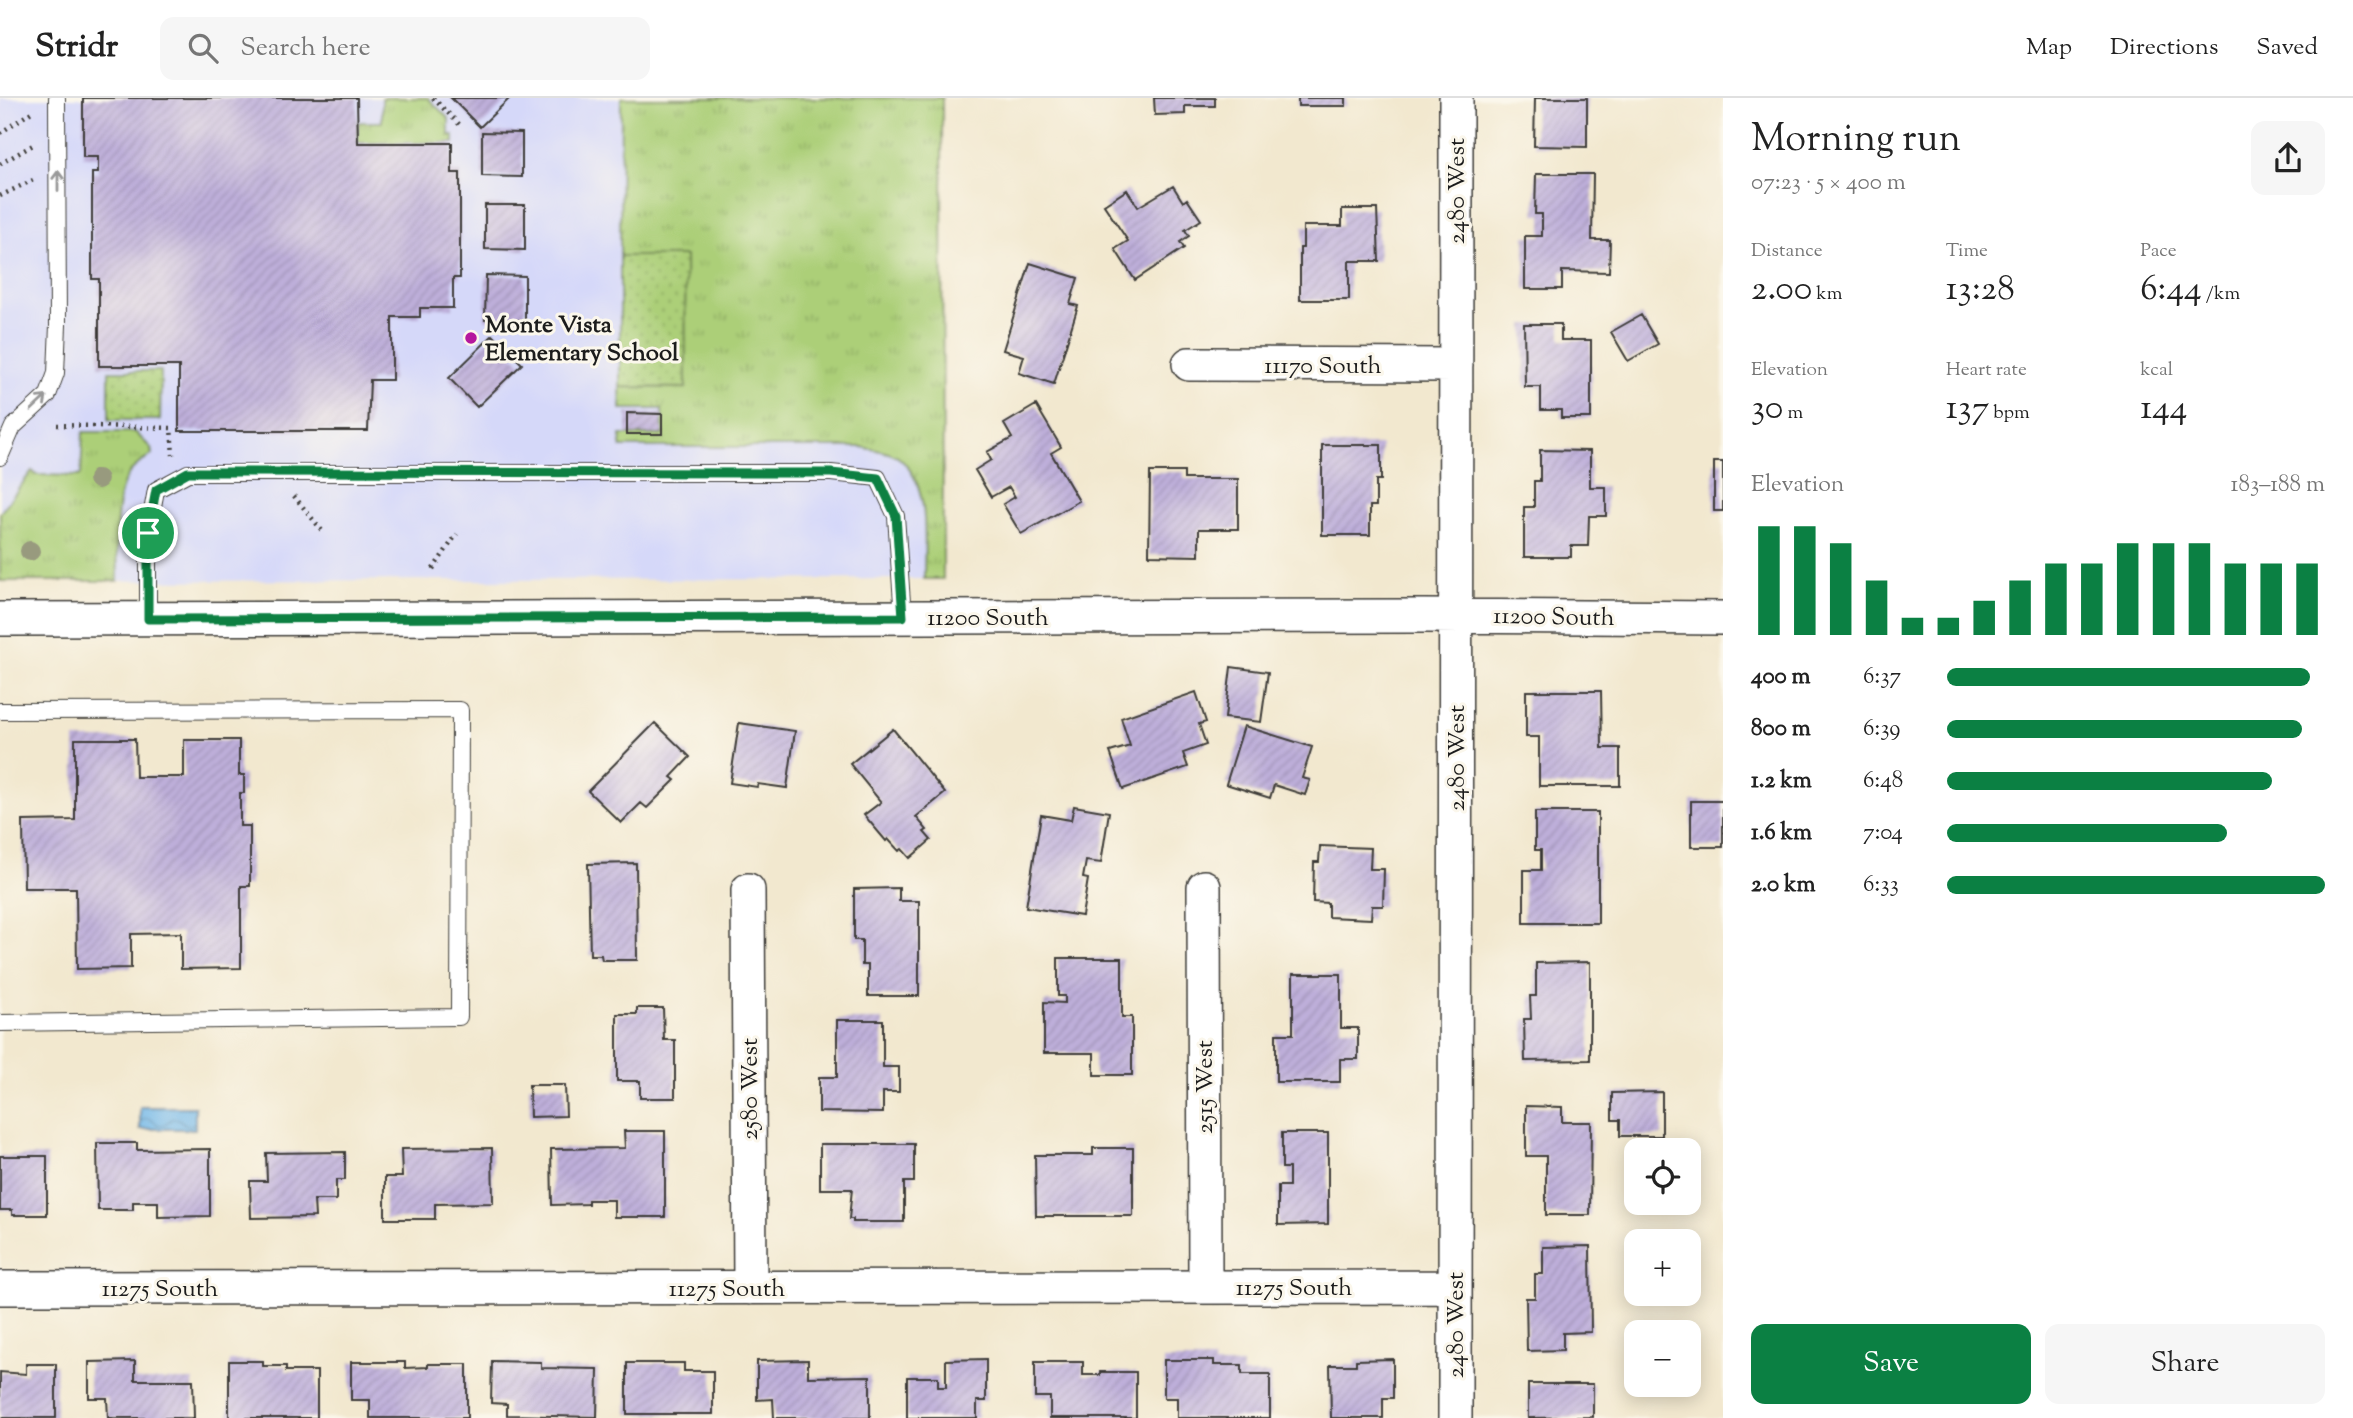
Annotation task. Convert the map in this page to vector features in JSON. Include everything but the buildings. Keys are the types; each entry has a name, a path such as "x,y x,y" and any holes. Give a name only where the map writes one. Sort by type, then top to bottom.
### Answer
{"street":[{"name":"2480 West","path":"1455,1418 1456,98"},
{"name":"11170 South","path":"1189,364 1456,365"},
{"name":"11200 South","path":"0,619 1456,616 1723,618"},
{"name":"2515 West","path":"1204,887 1205,1287"},
{"name":"2580 West","path":"748,890 750,1288"},
{"name":"11275 South","path":"0,1288 1454,1287"}],"lane":[{"path":"0,457 13,427 48,395 56,373 57,98"},
{"path":"148,619 148,533 156,490 188,472 831,473 878,478 896,516 903,617"},
{"path":"0,711 460,710 458,1017 0,1023"}],"path":[{"path":"433,98 462,127"},
{"path":"0,133 33,111"},
{"path":"0,164 33,145"},
{"path":"0,196 33,180"},
{"path":"57,425 171,428 173,455"},
{"path":"293,496 324,533"},
{"path":"433,569 457,534"}],"shaded area":[{"name":"Monte Vista Elementary School","path":"0,98 942,98 943,579 0,581"}],"green space":[{"path":"382,98 428,98 449,119 449,136 454,136 454,143 358,143 358,122 382,122"},
{"path":"621,98 942,98 943,579 924,579 925,531 921,498 910,469 891,454 862,447 621,447 621,435 663,435 662,409 621,409 620,387 686,388 620,256"},
{"path":"620,256 685,256 686,388 620,387"},
{"path":"109,371 161,371 160,420 109,420"},
{"path":"83,432 135,432 151,448 152,455 130,472 120,495 117,524 118,581 0,581 0,513 32,471 37,475 81,475"}],"water":[{"path":"140,1107 195,1107 195,1129 140,1129"}],"place":[{"name":"Monte Vista Elementary School","path":"471,338"}],"route":[{"path":"188,472 831,473 878,478 896,516 903,617 148,619 148,533 156,490 188,472"}]}
